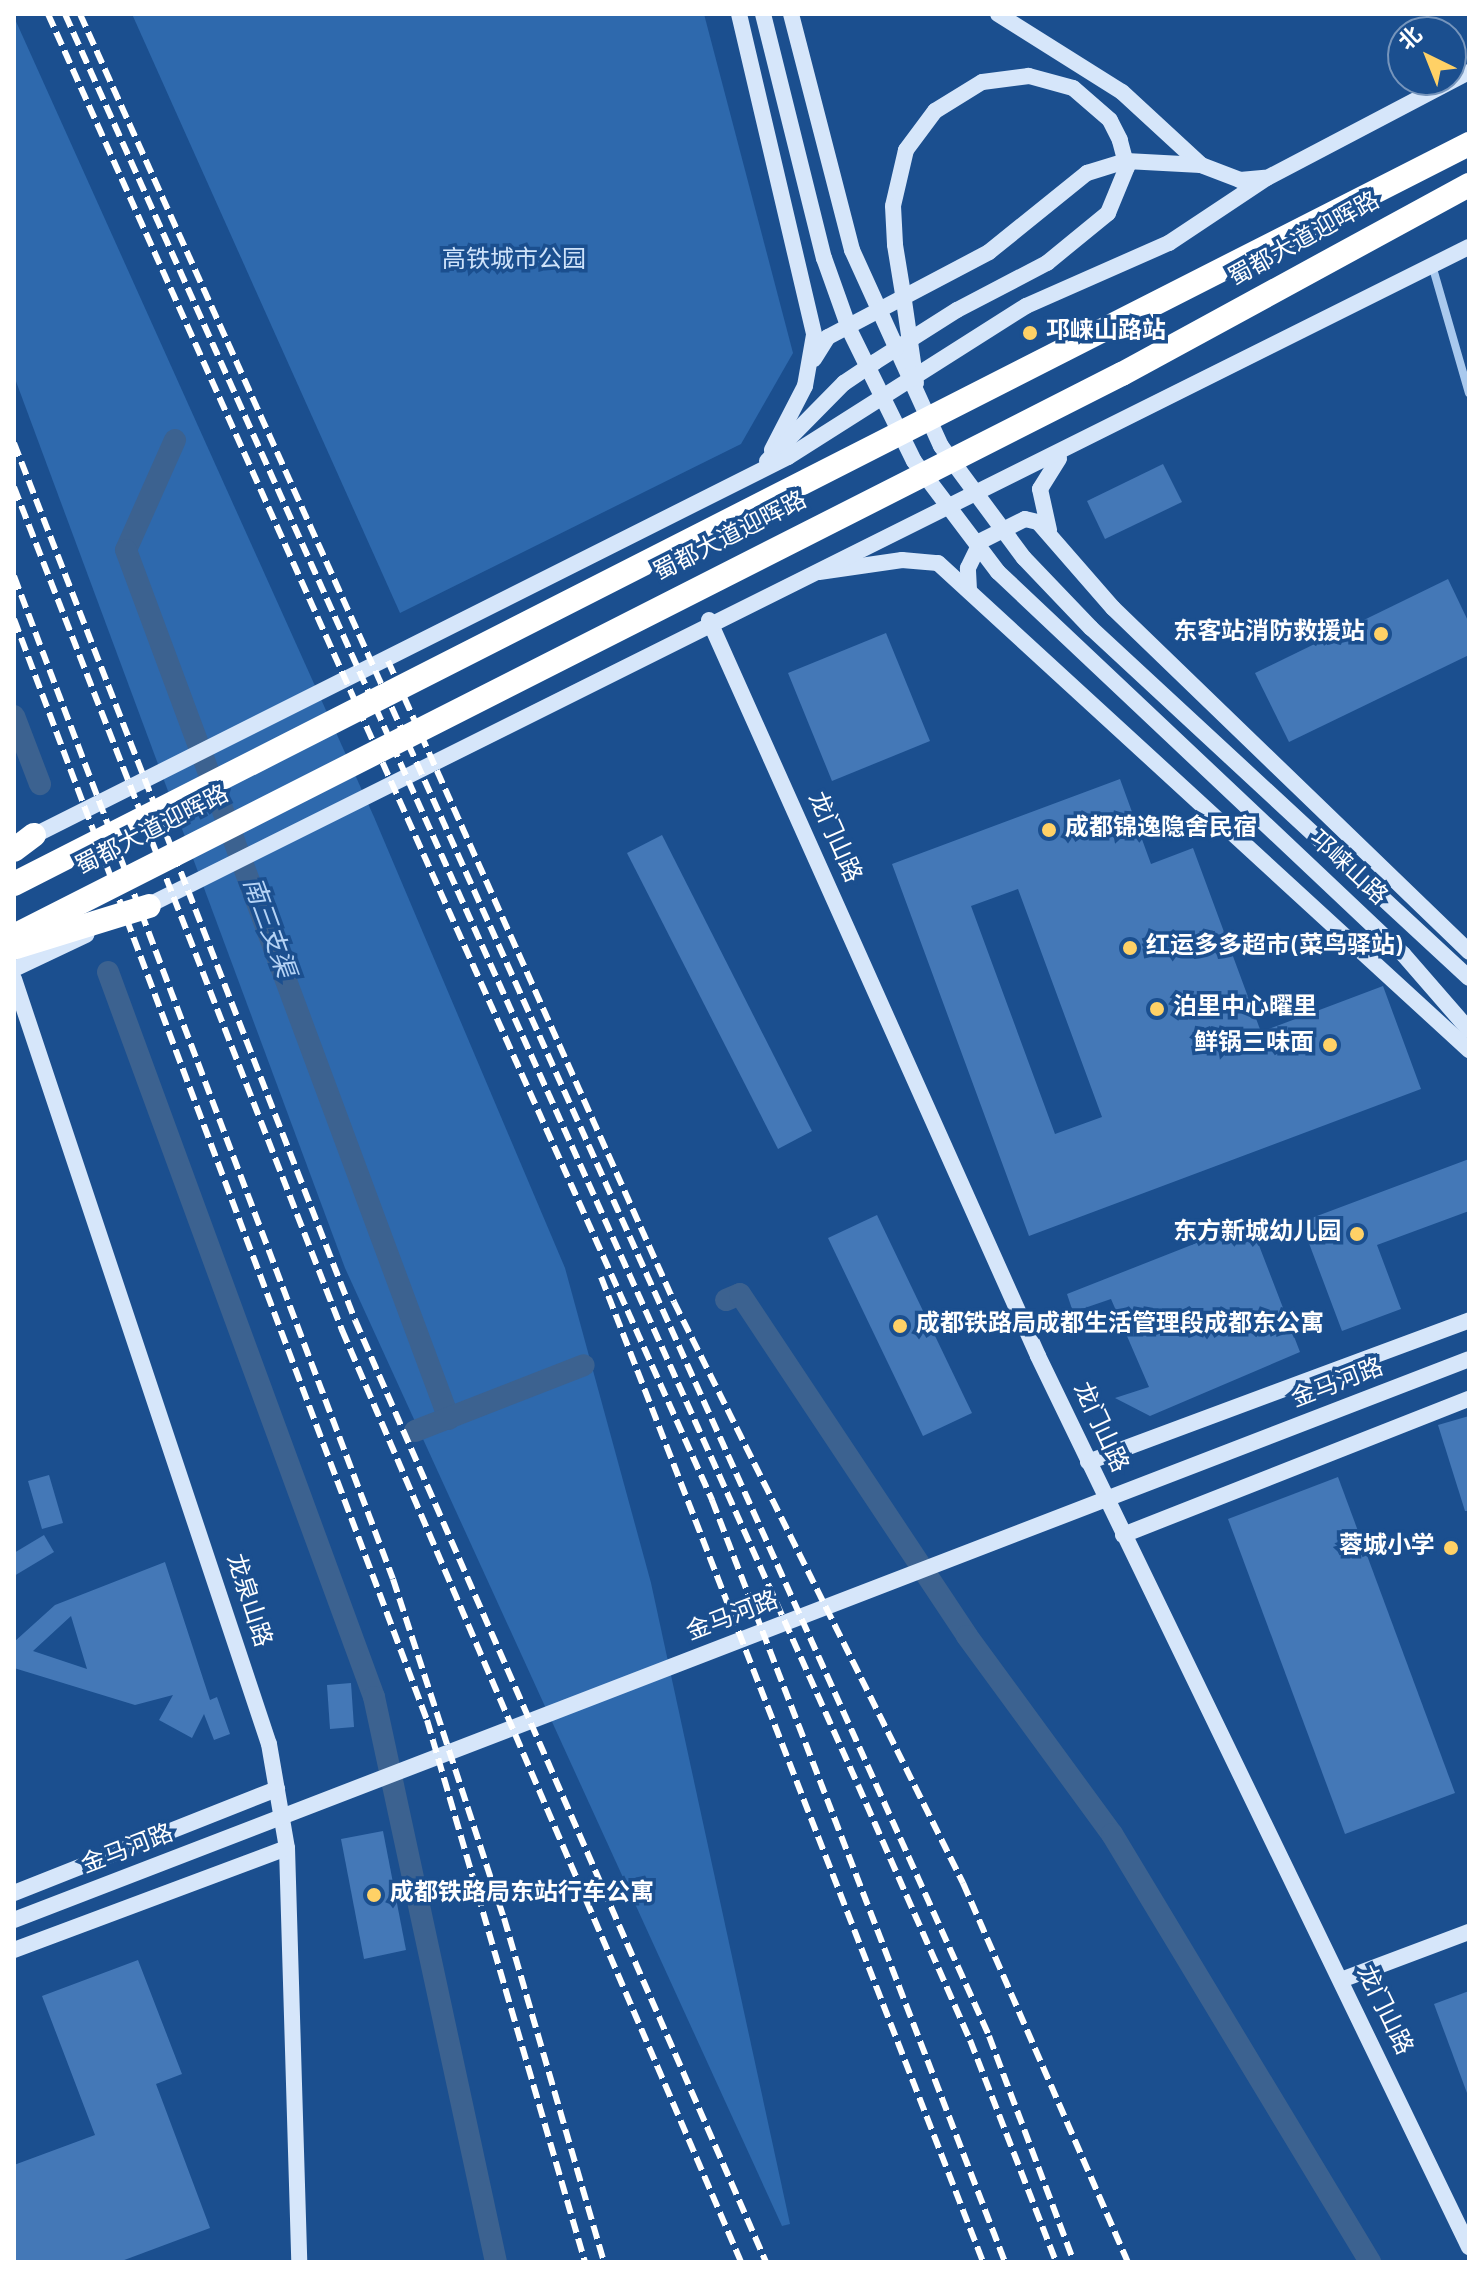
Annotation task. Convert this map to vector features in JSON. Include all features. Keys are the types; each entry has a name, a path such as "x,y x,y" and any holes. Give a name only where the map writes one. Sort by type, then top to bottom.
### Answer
{"highway":[{"name":"蜀都大道迎晖路","path":"14,884 1469,144"},
{"name":"蜀都大道迎晖路","path":"14,936 469,701 1122,374 1469,185"},
{"path":"14,948 149,906"}],"street":[{"path":"739,14 814,335 814,359"},
{"name":"邛崃山路","path":"763,14 801,186 850,331 893,426 998,572 1184,751 1403,954 1469,1030"},
{"path":"791,14 829,180 920,412"},
{"path":"998,14 1122,92 1201,165"},
{"path":"21,844 788,457 1013,313 1169,243 1267,178 1469,72"},
{"path":"668,519 768,461 844,383 957,310 1072,246 1122,190 1127,167 1120,140 1110,120 1073,88 1029,76 982,82 935,111 906,150 893,206 895,245 920,412"},
{"path":"768,461 814,359 828,337 989,252 1087,173 1126,161 1201,165 1240,180 1267,178"},
{"path":"14,969 149,906 801,574 1068,450 1469,247"},
{"path":"1432,265 1469,393"},
{"name":"邛崃山路","path":"920,412 1024,558 1201,730 1469,978"},
{"path":"1050,532 1040,489 1045,471 1068,450"},
{"path":"969,590 968,568 981,541 1025,519 1050,532 1113,608 1469,952"},
{"path":"801,574 921,560 938,563 1469,1050"},
{"name":"龙门山路","path":"709,620 1088,1462 1469,2247"},
{"name":"龙泉山路","path":"14,979 18,1002 269,1744 287,1848 299,2262"},
{"path":"1088,1462 1469,1320"},
{"name":"金马河路","path":"14,1920 1469,1359"},
{"path":"1123,1535 1469,1399"},
{"path":"14,1893 277,1789"},
{"path":"14,1950 287,1848"},
{"path":"1341,1980 1469,1932"}],"green space":[{"name":"高铁城市公园","path":"132,14 704,14 793,353 741,444 400,613"},
{"path":"14,17 374,817 565,1268 651,1583 790,2224 782,2226 345,1268 14,376"}],"building":[{"path":"1163,464 1182,502 1105,539 1087,501"},
{"path":"1448,579 1469,623 1469,655 1289,742 1255,673"},
{"path":"886,633 930,741 832,781 788,673"},
{"name":"泊里中心曜里","path":"1120,779 1151,864 1193,848 1261,1032 1383,986 1421,1089 1029,1236 892,864","holes":["1018,889 1102,1117 1055,1134 971,906"]},
{"path":"662,835 812,1131 778,1149 627,853"},
{"name":"东方新城幼儿园","path":"1469,1159 1469,1211 1377,1245 1401,1309 1342,1331 1301,1222"},
{"name":"成都铁路局成都生活管理段成都东公寓","path":"877,1215 972,1413 923,1436 828,1238"},
{"path":"1250,1222 1300,1352 1150,1416 1115,1398 1149,1387 1111,1299 1073,1312 1067,1294"},
{"path":"1469,1416 1469,1511 1465,1511 1438,1425"},
{"path":"49,1475 63,1523 42,1529 28,1481"},
{"path":"1338,1477 1455,1793 1345,1834 1228,1519"},
{"path":"44,1535 54,1552 14,1576 14,1553"},
{"path":"165,1562 210,1700 217,1697 230,1734 214,1740 204,1714 192,1738 159,1720 173,1695 135,1705 14,1668 14,1642 55,1605","holes":["71,1616 87,1669 33,1651"]},
{"path":"351,1683 354,1727 330,1729 327,1685"},
{"name":"成都铁路局东站行车公寓","path":"383,1831 406,1950 364,1959 341,1839"},
{"path":"138,1960 182,2074 156,2084 210,2228 119,2262 14,2262 14,2165 95,2135 42,1996"},
{"path":"1469,1991 1469,2092 1467,2093 1434,2004"}],"waterway":[{"name":"南三支渠","path":"175,440 126,550 449,1419"},
{"path":"14,716 40,784"},
{"path":"108,972 374,1697 496,2262"},
{"path":"726,1300 740,1294 967,1636 1112,1834 1370,2262"},
{"path":"415,1431 584,1365"}],"railway":[{"path":"48,14 712,1500 1005,2262"},
{"path":"65,14 858,1785 970,2040 1056,2262"},
{"path":"80,14 989,2036 1074,2262"},
{"path":"14,443 355,1320 766,2262"},
{"path":"14,487 342,1330 741,2262"},
{"path":"14,576 393,1579 504,1918 604,2262"},
{"path":"14,619 427,1720 585,2262"},
{"path":"388,661 674,1302 963,1883 1128,2262"},
{"path":"601,1277 983,2262"}],"place":[{"name":"邛崃山路站","path":"1030,333"},
{"name":"东客站消防救援站","path":"1381,634"},
{"name":"成都锦逸隐舍民宿","path":"1049,830"},
{"name":"红运多多超市(菜鸟驿站)","path":"1130,948"},
{"name":"泊里中心曜里","path":"1157,1009"},
{"name":"鲜锅三味面","path":"1330,1045"},
{"name":"东方新城幼儿园","path":"1357,1234"},
{"name":"成都铁路局成都生活管理段成都东公寓","path":"900,1326"},
{"name":"蓉城小学","path":"1451,1548"},
{"name":"成都铁路局东站行车公寓","path":"374,1895"}]}
